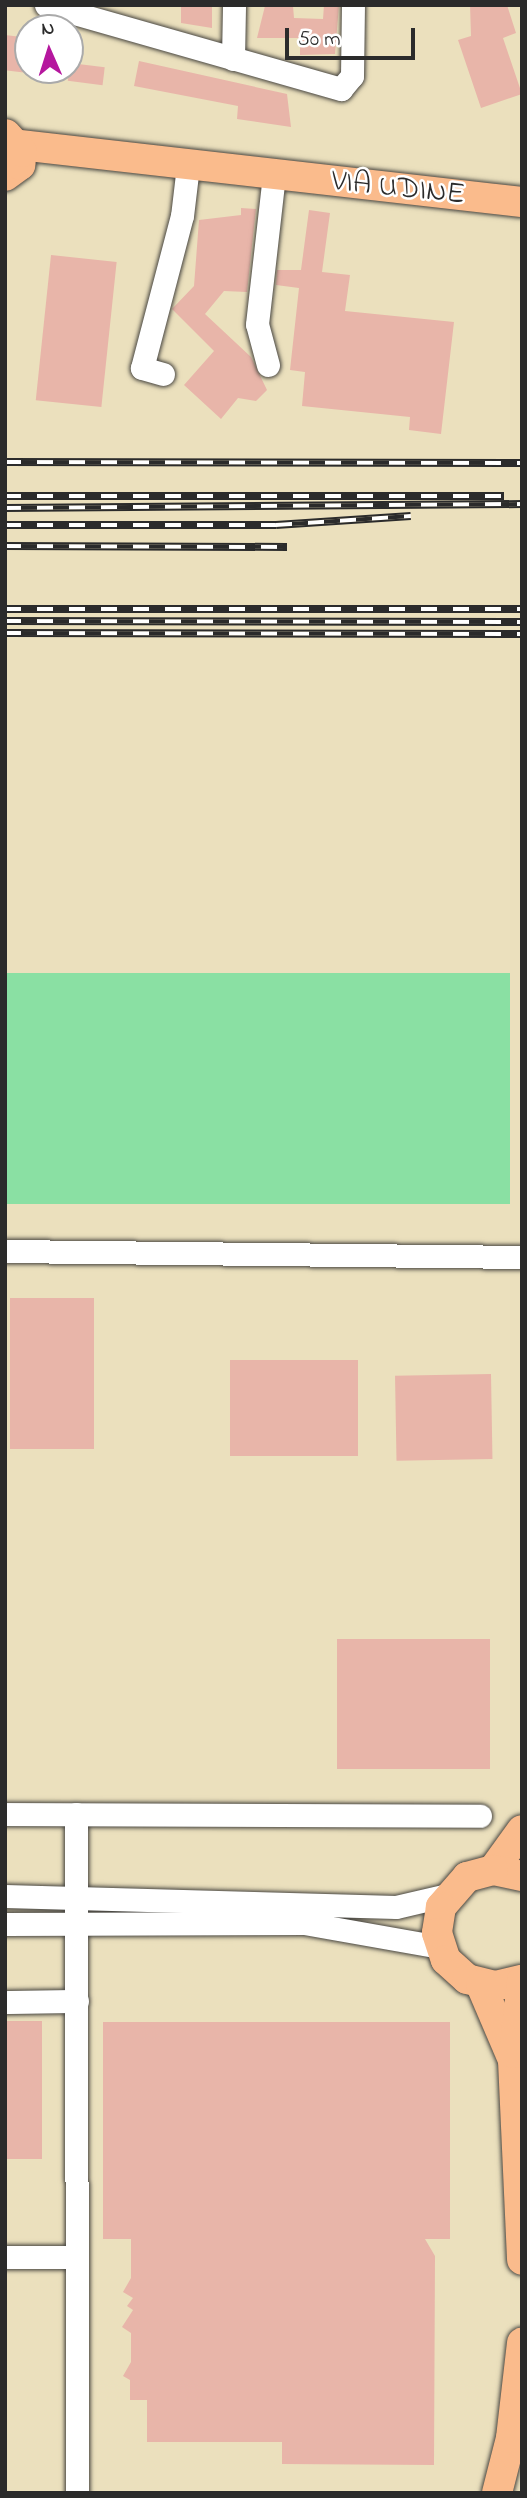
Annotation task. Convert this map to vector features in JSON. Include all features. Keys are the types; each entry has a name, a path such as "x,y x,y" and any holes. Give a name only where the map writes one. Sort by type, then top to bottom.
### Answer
{"main road":[{"name":"VIA UDINE","path":"11,162 72,154 522,202"},
{"path":"522,1830 507,1873 467,1877 447,1895 437,1920 440,1947 456,1971 481,1984 522,1980 513,2060 522,2260"},
{"path":"481,1984 513,2060"},
{"path":"497,2493 511,2438 522,2343"}],"street":[{"path":"46,5 80,10 233,59 341,89 352,76 353,5"},
{"path":"233,59 234,5"},
{"path":"163,374 142,368 182,216 188,166"},
{"path":"268,365 257,324 274,175"},
{"path":"5,1251 522,1257"},
{"path":"5,1814 480,1816"},
{"path":"76,1814 77,2493"},
{"path":"5,1896 396,1907 447,1895"},
{"path":"5,1924 304,1923 440,1947"},
{"path":"5,2001 76,2001"},
{"path":"5,2257 76,2257"}],"green space":[{"path":"5,973 510,973 510,1204 5,1204"}],"building":[{"path":"181,5 212,5 212,28 181,23"},
{"path":"324,5 339,5 335,54 300,55 300,38 257,38 265,6 293,6 294,18 323,19"},
{"path":"470,5 507,5 516,33 503,38 522,94 481,108 458,40 471,36"},
{"path":"5,35 14,36 14,71 5,70"},
{"path":"139,61 287,94 291,127 237,119 238,106 134,86"},
{"path":"84,65 105,67 103,85 84,83"},
{"path":"241,208 256,209 247,292 224,291 205,314 251,357 267,390 256,401 238,398 221,419 184,385 214,351 172,309 194,286 199,220 241,215"},
{"path":"309,210 330,213 322,272 350,275 345,311 454,322 441,434 409,430 410,417 302,406 305,372 290,370 299,288 276,285 277,270 301,270"},
{"path":"51,255 117,262 101,407 36,400"},
{"path":"10,1298 94,1298 94,1449 10,1449"},
{"path":"230,1360 358,1360 358,1456 230,1456"},
{"path":"491,1374 492,1459 396,1461 395,1376"},
{"path":"337,1639 490,1639 490,1769 337,1769"},
{"path":"5,2021 42,2021 42,2159 5,2159"},
{"path":"103,2022 450,2022 450,2239 425,2239 435,2256 434,2465 282,2464 282,2442 147,2442 147,2400 130,2400 130,2380 123,2376 131,2362 131,2333 122,2327 133,2310 127,2306 133,2298 123,2292 131,2278 131,2239 103,2239"}],"railway":[{"path":"5,462 522,463"},
{"path":"5,496 504,496"},
{"path":"5,508 522,504"},
{"path":"5,525 276,525 411,516"},
{"path":"5,546 287,547"},
{"path":"5,609 522,609"},
{"path":"5,621 522,622"},
{"path":"5,633 522,634"}]}
